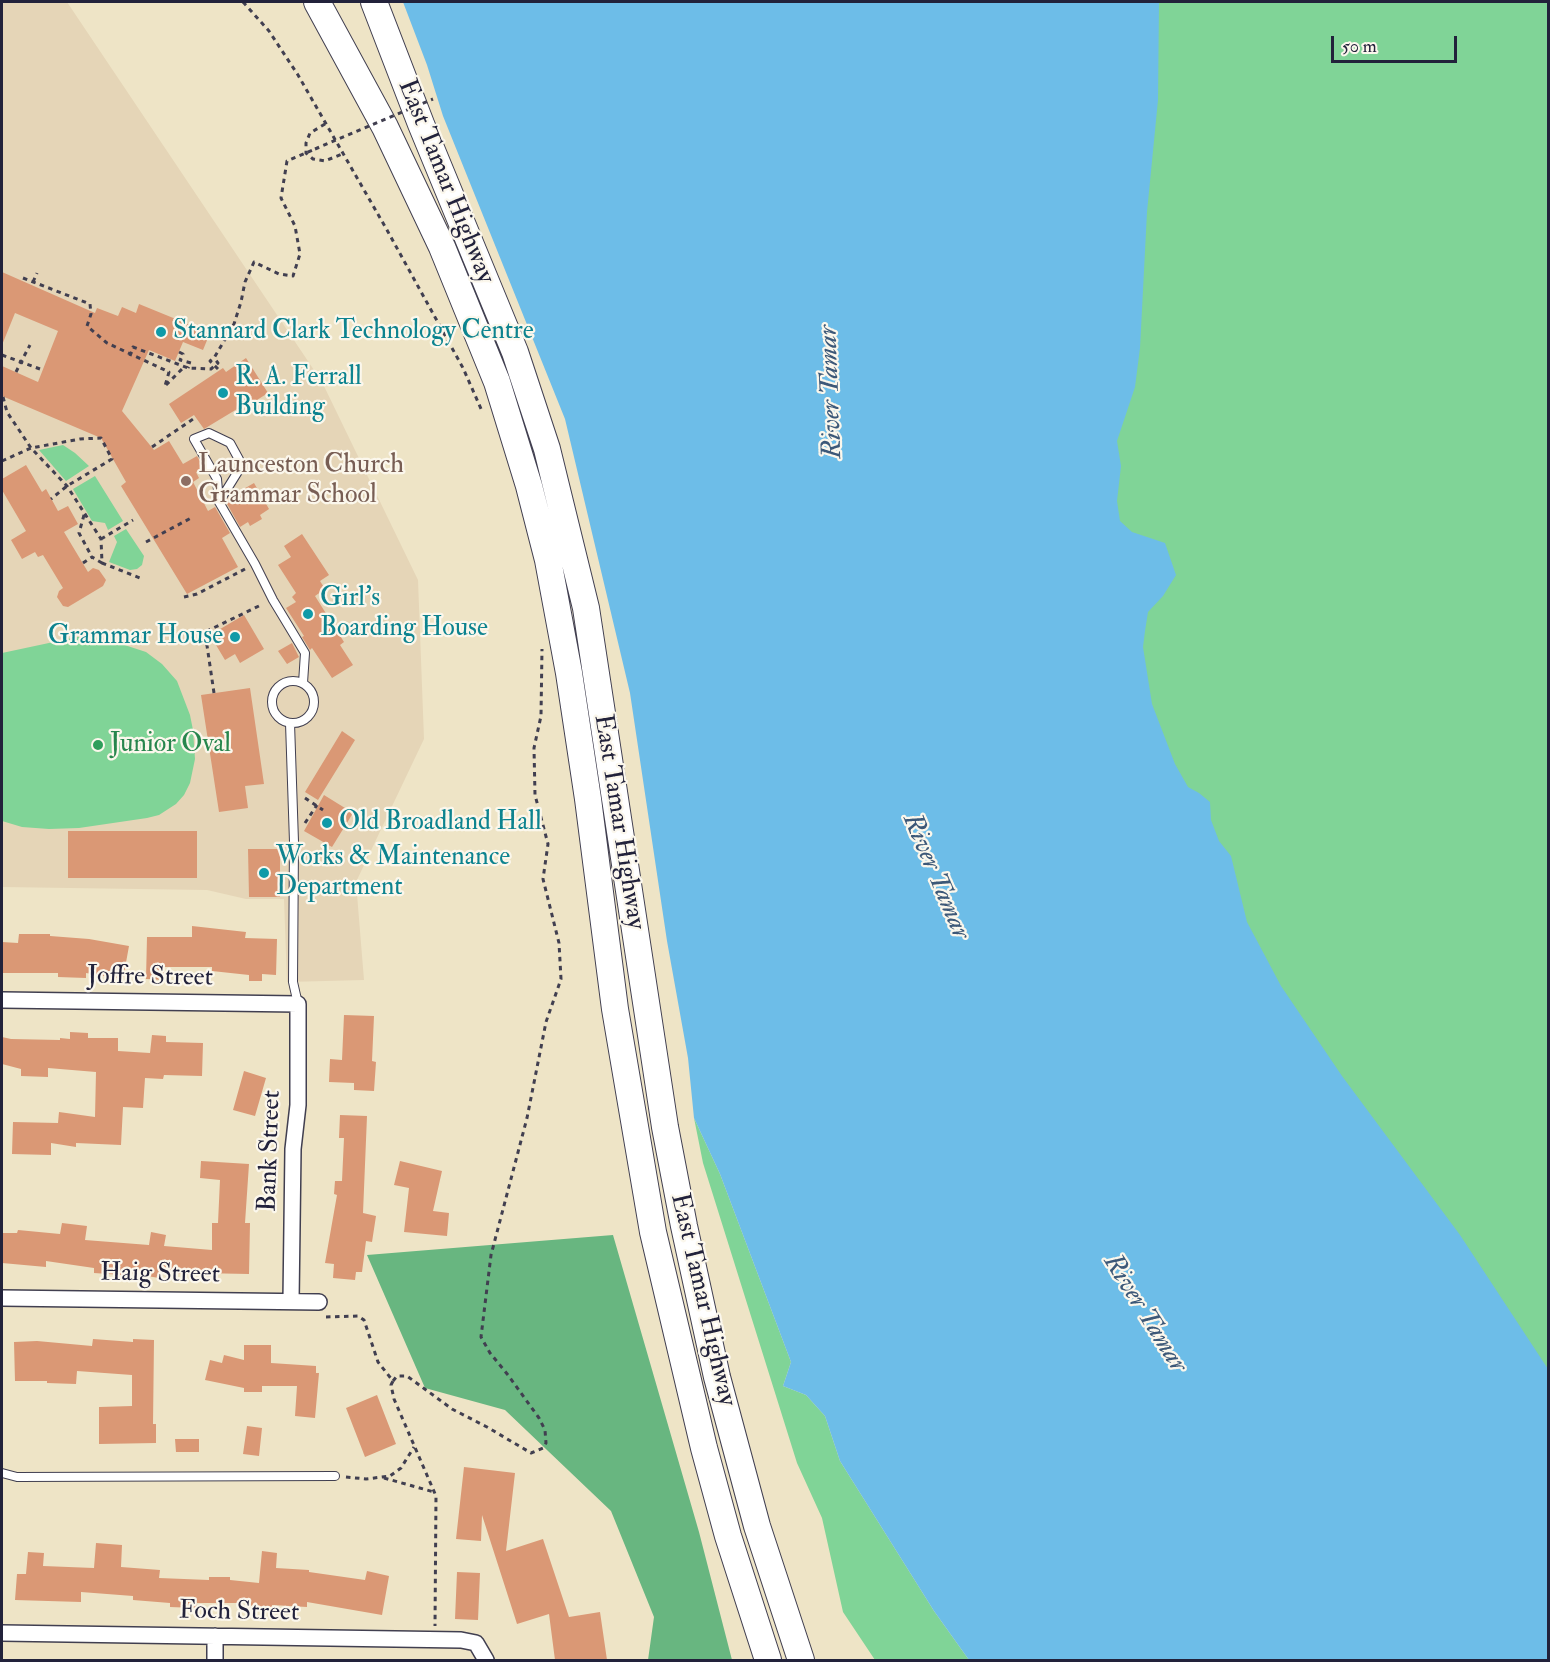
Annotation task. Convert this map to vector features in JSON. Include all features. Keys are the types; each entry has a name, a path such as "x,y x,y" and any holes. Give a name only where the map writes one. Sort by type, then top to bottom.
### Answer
{"highway":[{"name":"East Tamar Highway","path":"317,2 385,127 442,247 498,382 546,549 588,799 617,1020 653,1232 704,1448 728,1536 768,1660"},
{"name":"East Tamar Highway","path":"374,2 421,124 515,352 547,449 586,608 661,1105 684,1226 717,1377 754,1514 801,1660"}],"street":[{"name":"Joffre Street","path":"2,1000 298,1004"},
{"name":"Bank Street","path":"291,1301 293,1149 298,1105 298,1004"},
{"name":"Haig Street","path":"2,1298 291,1301 319,1310"},
{"name":"Foch Street","path":"2,1633 461,1640 476,1643 486,1660"},
{"path":"215,1636 215,1660"}],"lane":[{"path":"219,502 242,465 230,443 209,433 194,439 217,479 219,502 305,653 303,682"},
{"path":"289,681 303,682 308,686 314,698 313,711 303,721 290,723 278,718 271,699 277,687 289,681"},
{"path":"290,723 293,791 293,982 298,1004"},
{"path":"2,1473 17,1477 335,1476"}],"path":[{"path":"243,2 269,31 387,230 463,368 487,420"},
{"path":"130,356 134,347 186,368 211,369 216,367 218,363 214,358 234,324 245,282 254,262 279,274 293,276 300,254 294,226 281,198 287,161 433,99"},
{"path":"325,124 310,133 306,143 306,153 313,159 325,161 342,154"},
{"path":"33,282 37,273"},
{"path":"23,278 90,304 91,314 87,326 106,343 169,372 165,386 191,363 180,360 183,354 179,352"},
{"path":"16,372 30,345"},
{"path":"2,355 40,369"},
{"path":"211,369 215,373"},
{"path":"3,397 7,412 30,448 67,486 101,539 102,563"},
{"path":"152,447 196,417"},
{"path":"2,461 30,448 80,439 101,438 112,459 67,486 51,499"},
{"path":"84,515 79,533 92,557 141,578"},
{"path":"146,542 191,518"},
{"path":"101,539 133,520"},
{"path":"83,563 92,557"},
{"path":"184,597 197,594 255,564"},
{"path":"214,693 205,632 273,600"},
{"path":"435,1640 437,1506 434,1492 394,1399 391,1385 398,1376 407,1376 452,1409 487,1426 531,1453 543,1448 546,1443 545,1430 539,1418 490,1353 481,1337 491,1256 527,1118 546,1022 561,979 559,943 543,879 548,844 535,795 534,748 541,716 542,647"},
{"path":"293,791 323,810"},
{"path":"319,1310 358,1316 364,1320 378,1362 393,1382"},
{"path":"335,1476 366,1479 390,1476 401,1468 414,1447"},
{"path":"383,1477 434,1492"}],"shaded area":[{"name":"Launceston Church Grammar School","path":"2,2 67,2 322,382 418,580 424,739 356,882 364,980 287,982 284,899 246,899 207,890 2,887"}],"green space":[{"path":"937,2 1548,2 1548,1449 1100,770"},
{"path":"63,445 89,466 66,481 39,450"},
{"path":"95,476 123,521 108,530 105,523 92,521 73,489"},
{"path":"126,529 144,556 142,565 137,569 130,570 109,562 117,542 114,536"},
{"name":"Junior Oval","path":"77,637 103,638 146,652 162,664 177,681 190,715 193,730 195,759 190,783 176,804 159,815 147,818 79,828 49,829 22,827 2,821 2,653"},
{"path":"694,1118 720,1174 791,1362 783,1386 806,1395 825,1416 840,1461 934,1611 969,1660 875,1660 843,1612 822,1518 797,1463 703,1163"},
{"path":"613,1235 699,1532 732,1660 648,1660 654,1617 611,1511 505,1410 425,1388 367,1255"}],"water":[{"name":"River Tamar","path":"403,2 1159,2 1158,100 1147,212 1140,348 1135,387 1117,441 1121,466 1117,501 1120,521 1132,532 1165,543 1176,575 1163,596 1148,612 1143,647 1152,704 1175,764 1188,787 1210,802 1211,820 1219,841 1231,856 1247,922 1281,986 1342,1076 1460,1235 1548,1369 1548,1660 969,1660 934,1611 840,1461 825,1416 806,1395 783,1386 791,1362 720,1174 694,1118 688,1058 667,941 630,693 565,419 443,116"}],"building":[{"path":"2,272 95,313 97,308 118,316 122,307 136,313 139,304 210,333 203,350 183,342 175,361 149,350 122,411 154,450 169,441 183,464 197,456 204,468 196,472 199,478 193,482 208,511 215,507 230,533 222,538 238,567 187,594 121,486 126,482 101,438 2,396 2,366 38,382 58,331 15,313 2,345"},
{"name":"R. A. Ferrall Building","path":"246,358 268,393 204,429 194,415 181,423 169,404 223,368 226,372"},
{"path":"26,465 42,492 46,489 58,511 68,506 78,524 64,532 88,572 93,568 99,570 106,580 103,586 68,607 63,606 57,597 63,588 43,555 38,557 35,552 22,559 11,540 26,531 2,490 2,479"},
{"path":"254,483 269,509 260,515 262,519 250,526 248,522 240,527 226,502 228,498"},
{"name":"Girl's Boarding House","path":"302,534 329,575 320,581 325,589 315,596 344,642 340,645 353,665 332,678 312,648 310,650 286,608 296,602 292,597 296,593 278,565 291,557 284,546"},
{"name":"Grammar House","path":"244,615 264,649 240,663 235,654 225,660 210,635"},
{"path":"292,643 299,657 287,664 278,651"},
{"path":"250,688 264,784 245,786 248,808 219,812 201,695"},
{"path":"342,731 355,740 318,800 305,792"},
{"name":"Old Broadland Hall","path":"324,795 353,813 332,847 304,831"},
{"path":"68,831 197,831 197,878 68,878"},
{"name":"Works & Maintenance Department","path":"248,849 280,849 280,897 249,897"},
{"path":"192,926 246,932 245,938 277,939 276,975 262,974 262,981 249,981 249,975 212,971 212,967 164,967 164,980 146,979 147,937 192,937"},
{"path":"19,934 50,934 50,936 89,939 129,946 123,979 86,973 86,978 58,977 58,973 2,973 2,942 18,943"},
{"path":"344,1015 374,1016 372,1061 376,1062 374,1091 354,1090 354,1083 329,1082 330,1059 342,1060"},
{"path":"70,1032 88,1033 88,1038 118,1038 118,1051 150,1053 152,1035 166,1036 166,1042 203,1043 202,1076 164,1075 163,1079 145,1078 143,1108 123,1107 121,1145 76,1143 76,1147 51,1143 51,1155 12,1154 13,1122 58,1123 59,1112 95,1117 96,1072 48,1068 48,1077 21,1076 21,1069 2,1064 2,1037 60,1040 60,1038 70,1039"},
{"path":"244,1071 266,1078 255,1116 233,1110"},
{"path":"340,1115 367,1116 363,1213 376,1216 372,1242 366,1241 362,1272 356,1272 355,1280 333,1278 334,1264 325,1263 337,1195 334,1194 335,1181 342,1181 344,1138 339,1138"},
{"path":"201,1161 249,1164 245,1223 250,1223 249,1274 160,1273 159,1278 123,1272 123,1275 94,1273 94,1268 46,1261 46,1267 2,1263 2,1233 17,1233 18,1230 60,1234 62,1223 87,1226 85,1240 149,1245 151,1232 166,1235 164,1246 212,1250 212,1223 218,1223 220,1180 200,1178"},
{"path":"400,1161 442,1171 433,1211 449,1213 447,1236 404,1232 409,1188 394,1185"},
{"path":"93,1339 133,1342 133,1339 154,1340 153,1424 156,1424 156,1443 99,1444 99,1407 132,1406 132,1375 77,1371 76,1384 15,1381 14,1342 37,1341 92,1346"},
{"path":"244,1345 271,1345 271,1363 316,1366 316,1373 319,1373 315,1418 295,1416 297,1386 262,1386 262,1392 244,1392 244,1388 205,1380 210,1360 222,1363 224,1355 244,1360"},
{"path":"377,1395 396,1444 365,1457 346,1408"},
{"path":"247,1426 262,1428 259,1456 243,1454"},
{"path":"175,1439 199,1439 199,1452 176,1452"},
{"path":"464,1467 515,1473 506,1551 543,1539 569,1617 600,1612 607,1660 555,1660 549,1614 517,1624 482,1515 481,1541 456,1539"},
{"path":"96,1543 122,1545 121,1567 160,1570 159,1578 209,1580 209,1577 230,1577 230,1580 259,1583 262,1551 277,1553 276,1568 309,1570 309,1572 365,1580 367,1571 389,1576 382,1615 307,1602 307,1607 272,1605 272,1608 246,1605 246,1603 197,1603 196,1608 170,1607 170,1603 133,1600 133,1596 81,1592 81,1602 15,1600 17,1574 26,1574 28,1552 44,1553 43,1566 94,1568"},
{"path":"457,1572 480,1573 478,1620 455,1619"}],"place":[{"name":"Stannard Clark Technology Centre","path":"161,332"},
{"name":"R. A. Ferrall Building","path":"223,393"},
{"name":"Launceston Church Grammar School","path":"186,481"},
{"name":"Girl's Boarding House","path":"308,614"},
{"name":"Grammar House","path":"235,637"},
{"name":"Junior Oval","path":"98,745"},
{"name":"Old Broadland Hall","path":"327,823"},
{"name":"Works & Maintenance Department","path":"264,873"}]}
